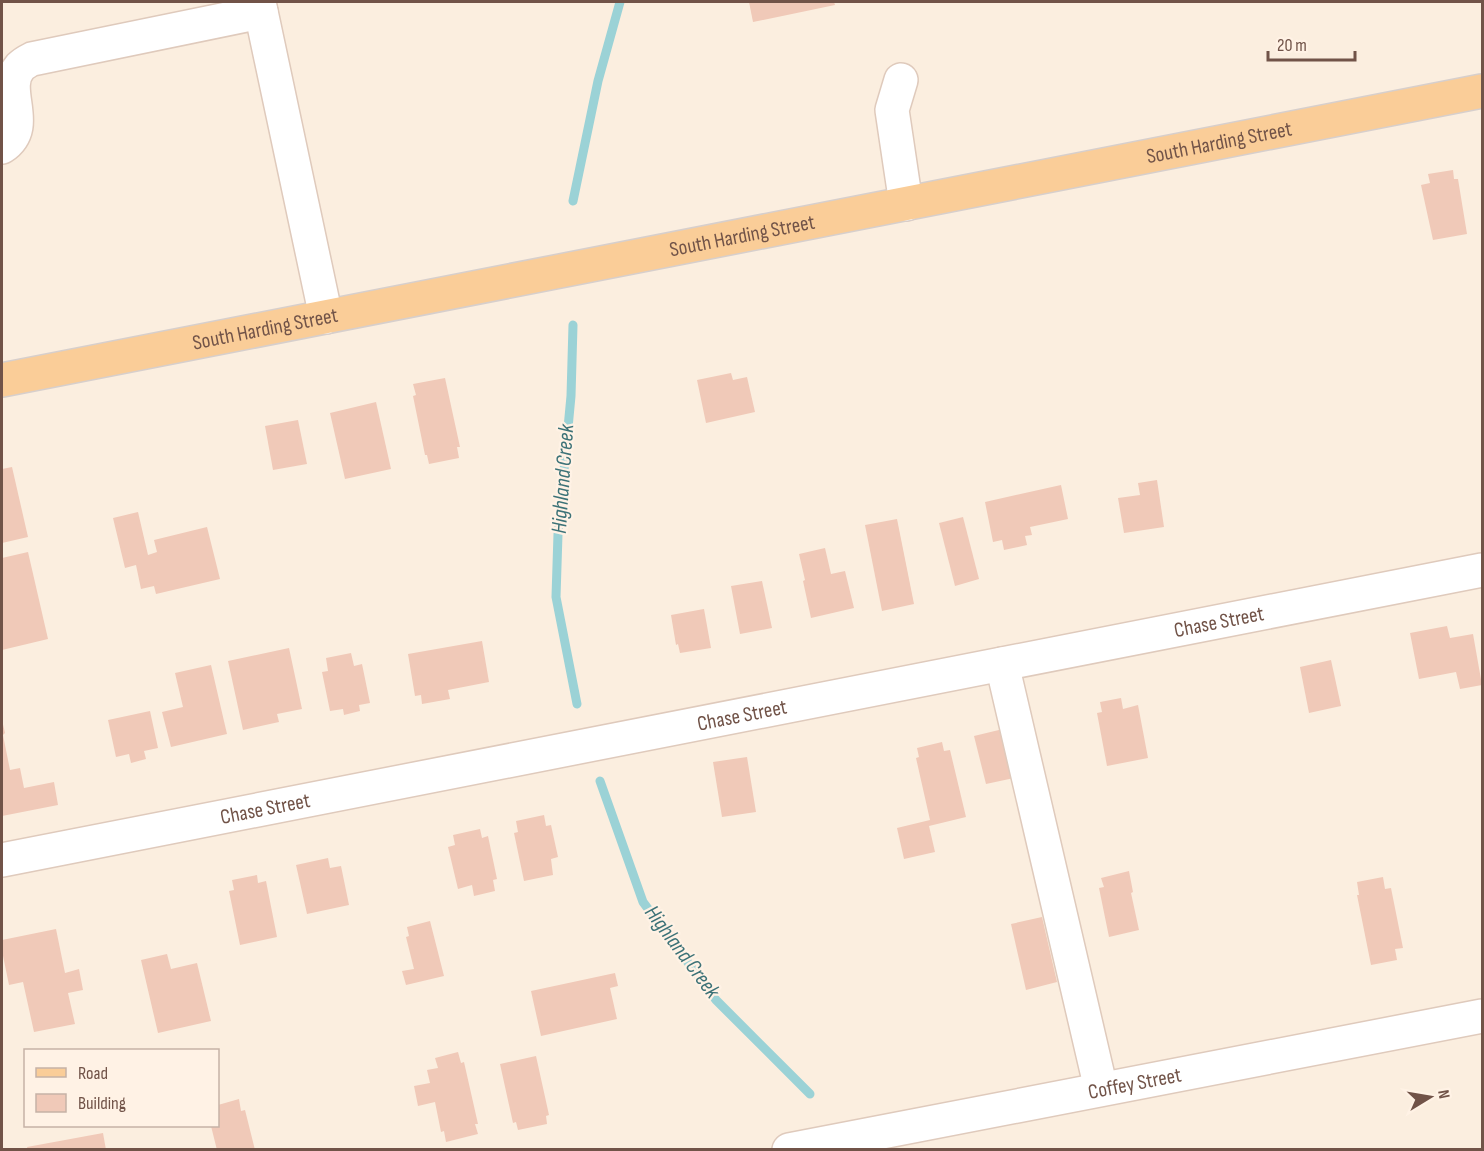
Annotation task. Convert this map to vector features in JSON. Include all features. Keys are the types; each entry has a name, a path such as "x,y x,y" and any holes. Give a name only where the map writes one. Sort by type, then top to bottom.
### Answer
{"main road":[{"name":"South Harding Street","path":"2,380 1482,91"}],"street":[{"path":"2,147 9,142 16,130 13,84 19,68 32,59 260,7 326,317"},
{"path":"901,80 892,110 906,204"},
{"name":"Chase Street","path":"2,860 1482,570"},
{"path":"1002,664 1101,1089"},
{"name":"Coffey Street","path":"789,1149 1482,1016"}],"building":[{"path":"749,2 834,2 835,5 753,22"},
{"path":"1453,170 1454,179 1458,179 1467,234 1433,240 1421,185 1430,183 1428,174"},
{"path":"731,373 733,380 747,377 755,412 706,423 697,380"},
{"path":"445,378 460,447 457,447 459,458 429,464 427,455 425,455 413,396 416,395 413,384"},
{"path":"376,402 391,469 345,479 330,413"},
{"path":"298,420 307,464 273,470 265,426"},
{"path":"12,467 28,537 2,543 2,469"},
{"path":"1157,480 1164,527 1124,533 1118,498 1140,495 1138,483"},
{"path":"1061,485 1068,519 1030,527 1032,535 1025,536 1027,545 1004,550 1002,540 993,542 985,502"},
{"path":"138,512 148,555 157,552 154,540 207,527 220,579 156,594 154,586 141,589 136,565 125,568 113,518"},
{"path":"963,517 979,579 955,586 939,523"},
{"path":"897,519 914,604 882,611 865,525"},
{"path":"825,548 831,574 845,571 854,608 811,618 799,554"},
{"path":"28,552 48,639 2,650 2,558"},
{"path":"762,581 772,628 740,634 731,586"},
{"path":"704,609 711,648 680,653 678,644 676,645 671,615"},
{"path":"1447,626 1450,638 1473,634 1482,685 1460,689 1456,672 1419,679 1410,633"},
{"path":"482,641 489,682 448,690 450,699 422,704 421,695 415,696 408,654"},
{"path":"289,648 302,709 277,714 279,722 243,730 228,661"},
{"path":"351,653 354,666 362,664 370,703 359,705 360,711 344,715 343,709 330,711 322,672 328,671 326,658"},
{"path":"1331,660 1341,706 1309,713 1300,667"},
{"path":"211,665 227,734 171,747 162,712 183,707 175,673"},
{"path":"1121,698 1123,709 1138,705 1148,758 1107,766 1097,713 1102,712 1100,702"},
{"path":"150,711 158,748 144,751 146,759 131,763 129,754 116,757 108,720"},
{"path":"2,720 10,770 20,768 24,788 54,782 58,805 2,816"},
{"path":"1003,729 1014,778 986,784 974,736"},
{"path":"942,742 944,751 950,750 966,817 929,826 935,852 904,859 897,828 930,820 916,758 919,757 917,748"},
{"path":"747,757 756,812 722,817 713,762"},
{"path":"544,815 546,826 551,825 558,857 551,859 553,875 524,881 514,833 518,832 516,821"},
{"path":"480,829 482,838 488,836 497,879 493,880 495,891 474,896 472,885 458,889 448,847 455,845 453,835"},
{"path":"328,858 330,868 341,866 349,905 307,914 296,865"},
{"path":"1129,871 1139,930 1109,937 1099,888 1104,887 1101,878"},
{"path":"257,875 258,883 266,881 277,937 240,945 229,891 234,890 232,880"},
{"path":"1383,877 1385,889 1391,888 1403,948 1395,949 1397,960 1371,965 1357,895 1359,895 1357,882"},
{"path":"1042,917 1057,982 1026,990 1011,924"},
{"path":"430,921 444,976 406,985 402,971 414,969 406,937 409,936 407,927"},
{"path":"56,929 65,973 79,969 83,990 68,993 75,1024 34,1032 23,982 9,985 2,940"},
{"path":"167,954 171,969 197,963 211,1021 158,1033 141,960"},
{"path":"615,973 618,986 610,988 617,1019 541,1036 531,991"},
{"path":"458,1052 461,1063 464,1062 478,1124 475,1124 478,1134 446,1142 444,1131 441,1132 435,1102 418,1106 414,1086 430,1083 427,1070 438,1068 435,1058"},
{"path":"536,1056 549,1115 546,1116 547,1124 518,1130 516,1122 513,1123 500,1064"},
{"path":"239,1099 241,1111 245,1110 255,1150 217,1150 211,1127 219,1127 219,1105"},
{"path":"103,1133 106,1150 28,1150 27,1147"}],"waterway":[{"name":"Highland Creek","path":"573,201 598,81 620,2"},
{"name":"Highland Creek","path":"573,325 571,396 558,534 556,597 577,704"},
{"name":"Highland Creek","path":"600,781 643,902 716,1000 810,1094"}]}
